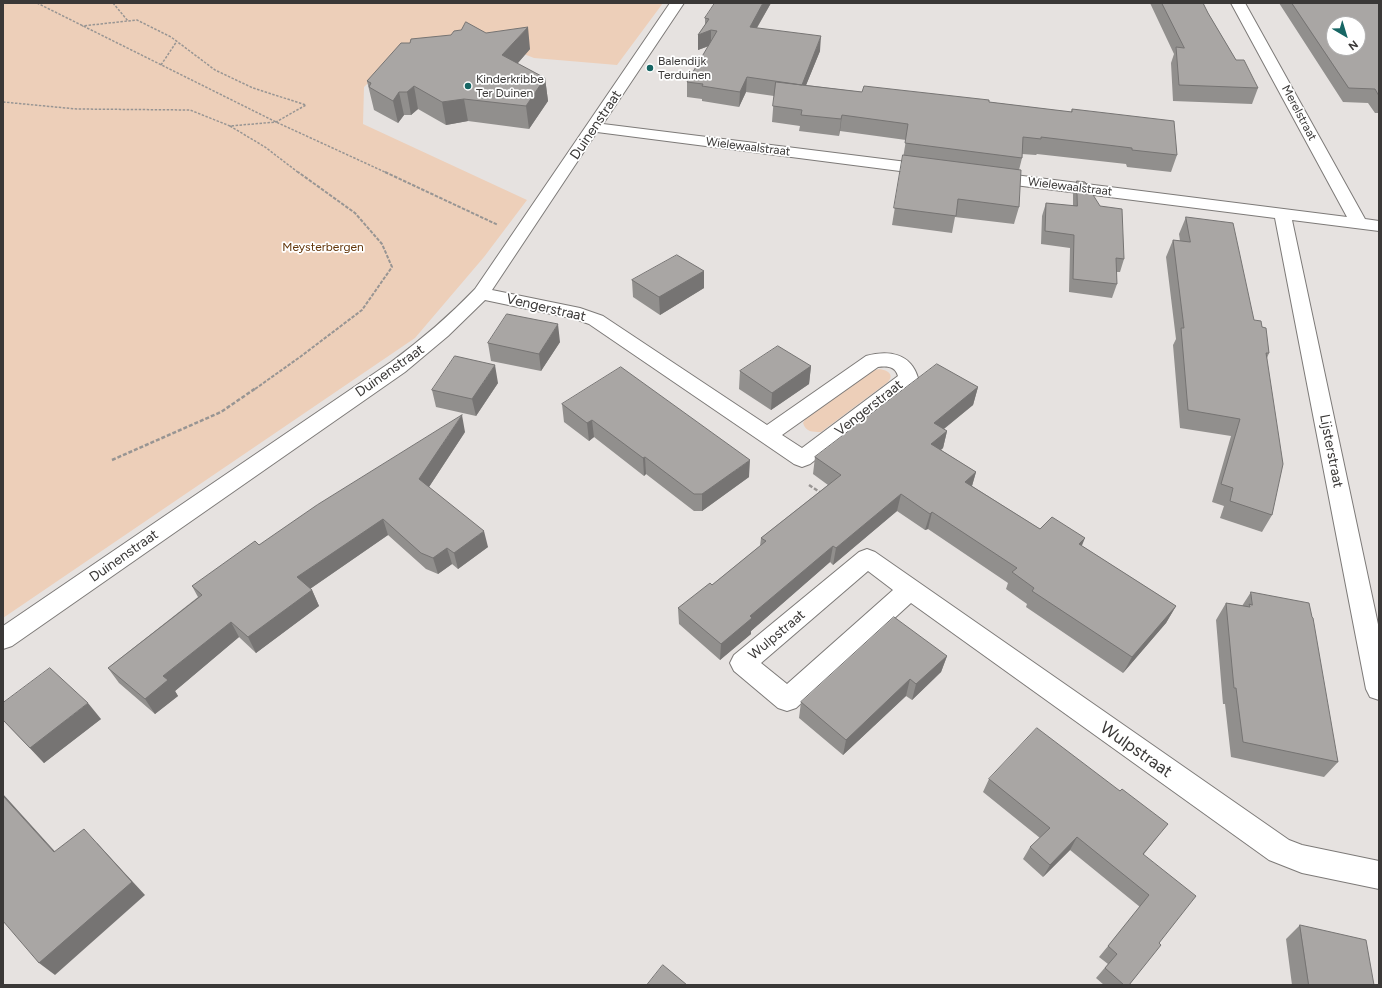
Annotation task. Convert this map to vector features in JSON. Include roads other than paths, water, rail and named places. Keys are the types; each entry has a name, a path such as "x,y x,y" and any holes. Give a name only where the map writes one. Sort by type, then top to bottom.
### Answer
{"street":[{"name":"Duinenstraat","path":"3,639 424,348 464,312 481,293 677,3"},
{"name":"Merelstraat","path":"1238,3 1359,223"},
{"name":"Wielewaalstraat","path":"594,127 949,172"},
{"name":"Wielewaalstraat","path":"973,175 1379,226"},
{"name":"Lijsterstraat","path":"1282,213 1379,690"},
{"name":"Vengerstraat","path":"481,293 580,314 596,320 802,459 908,378 906,370 899,363 886,359 873,361 767,435"},
{"name":"Wulpstraat","path":"910,589 787,700 743,663 867,558 1279,850 1302,859 1379,875"}],"place":[{"name":"Balendijk Terduinen","path":"650,68"},
{"name":"Kinderkribbe Ter Duinen","path":"468,86"}],"park label":[{"name":"Meysterbergen","path":"323,247"}]}
